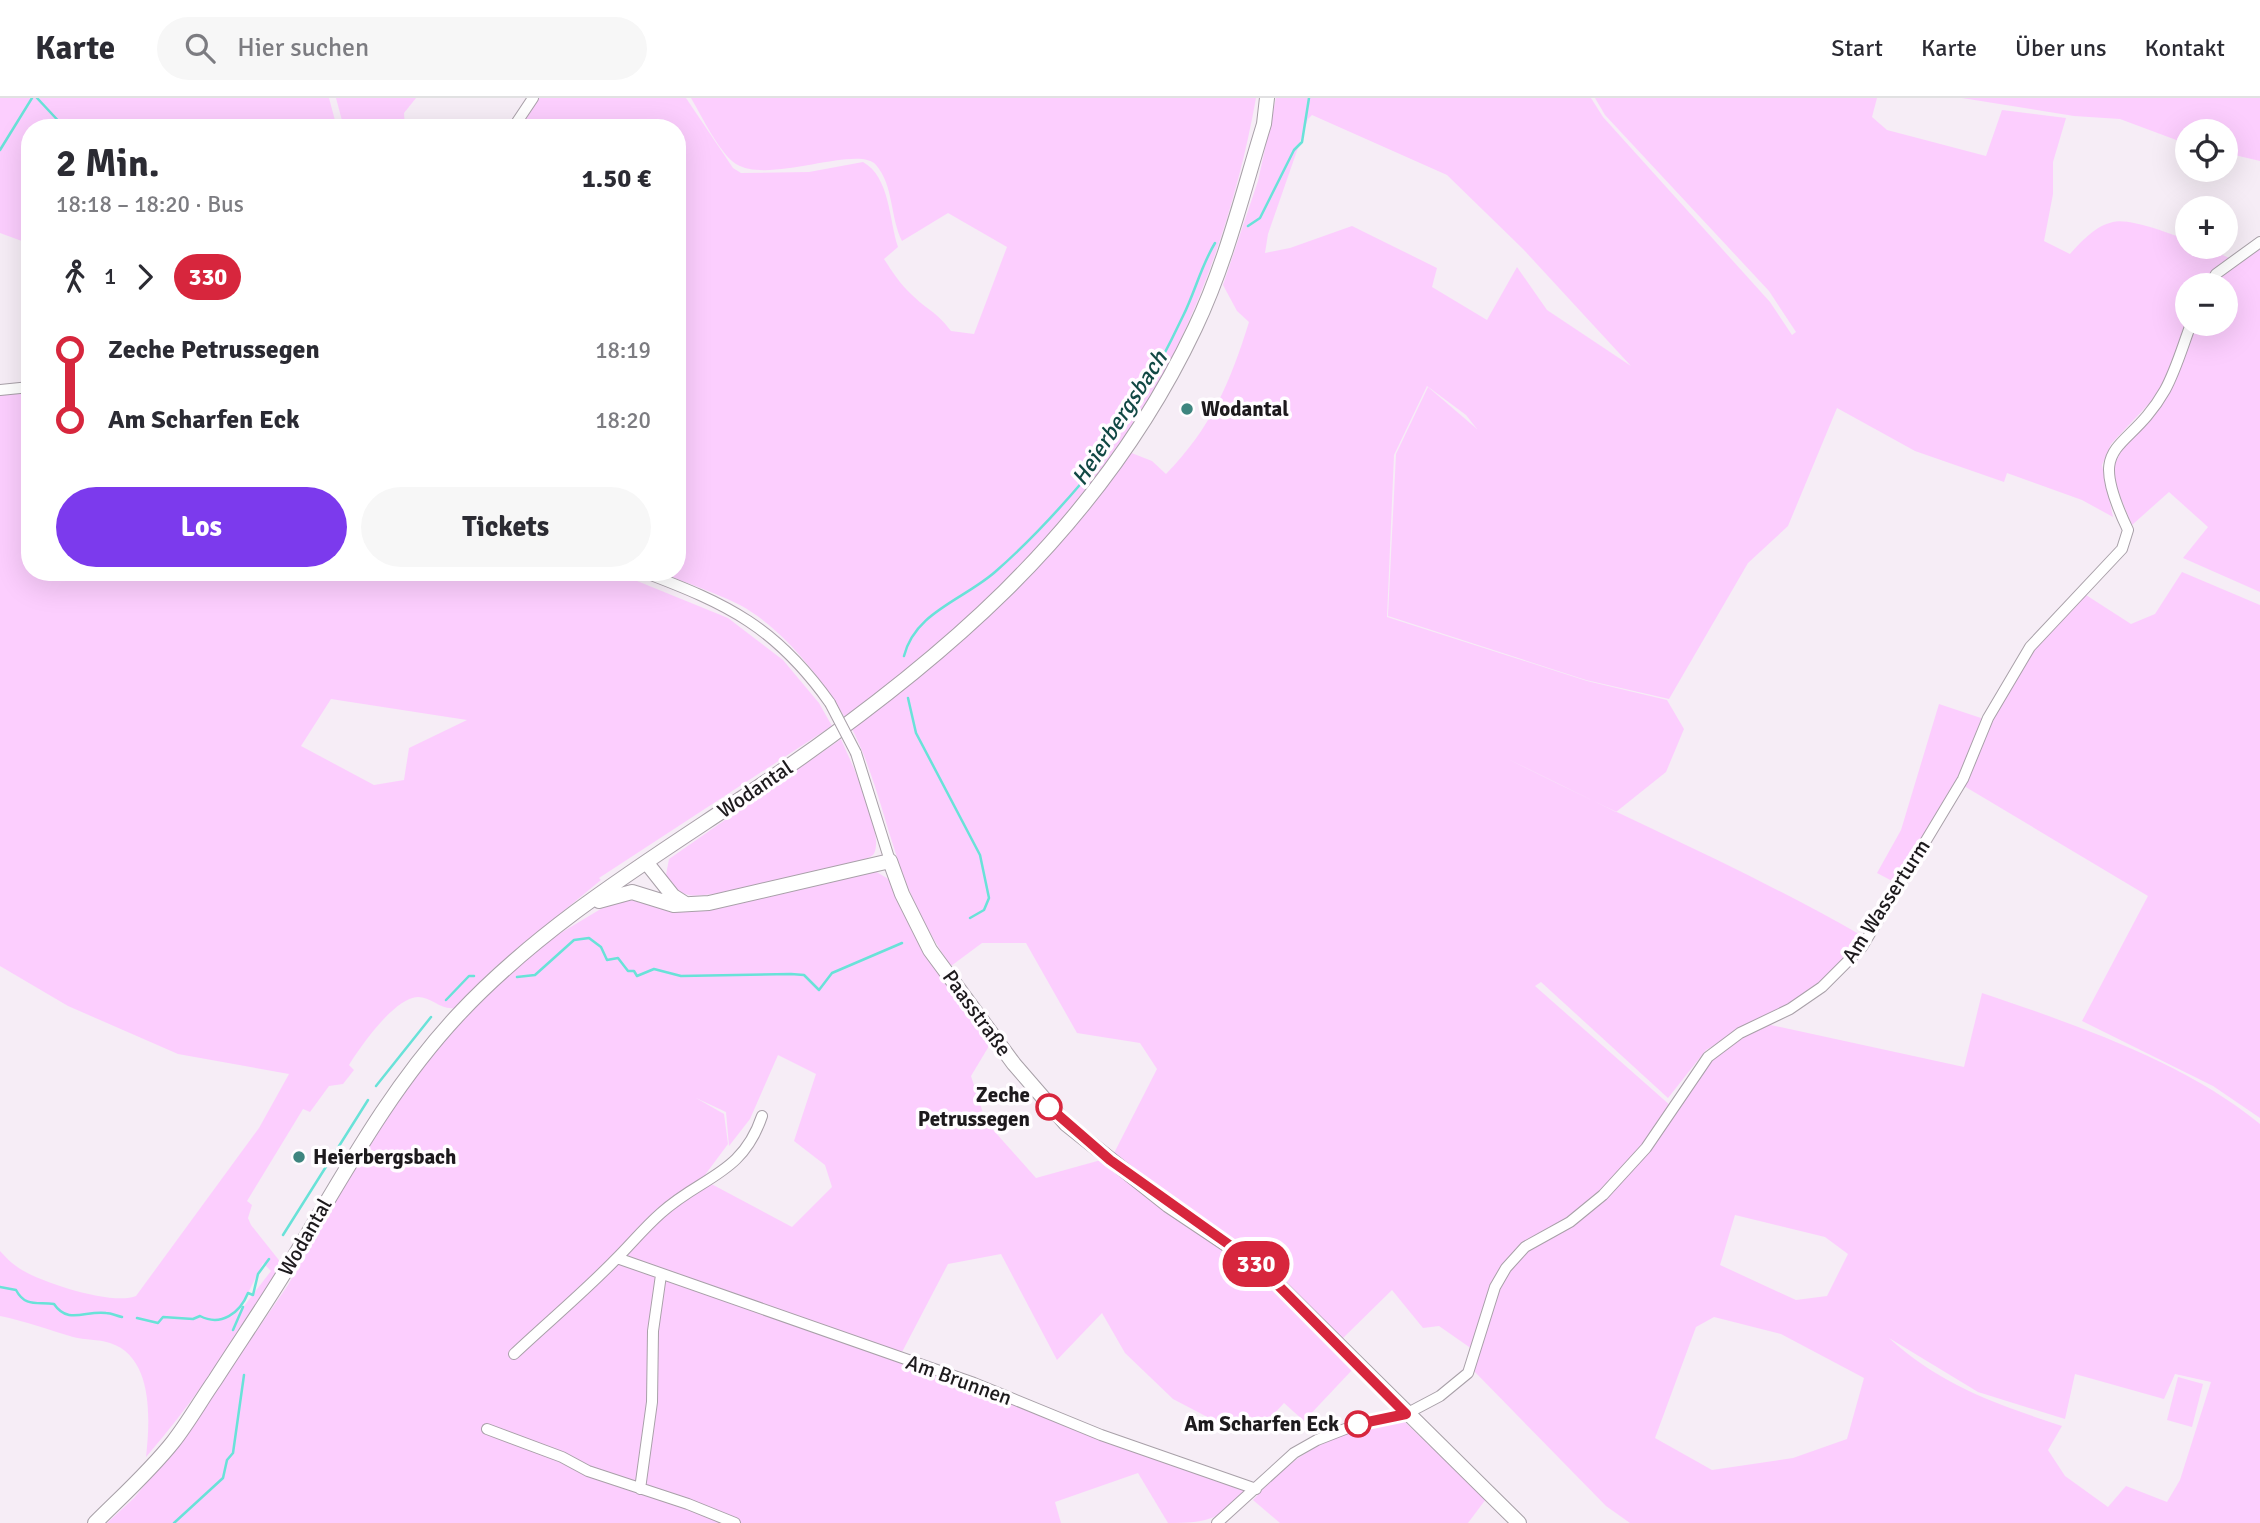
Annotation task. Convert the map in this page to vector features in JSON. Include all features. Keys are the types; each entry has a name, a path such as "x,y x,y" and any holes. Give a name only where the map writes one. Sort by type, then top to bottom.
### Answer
{"main road":[{"name":"Wodantal","path":"95,1523 173,1442 293,1259 363,1140 420,1057 489,984 633,871 810,751 926,665 1000,599 1087,500 1133,440 1194,330 1214,285 1264,124 1268,98"},
{"name":"Wodantal","path":"587,905 625,893 652,897 674,905 709,903 890,861"},
{"name":"Paasstraße","path":"890,861 902,894 930,950 1020,1072 1066,1124 1168,1205 1259,1266 1519,1523"},
{"path":"646,862 673,896 684,903"},
{"path":"633,871 652,897"}],"street":[{"path":"519,119 533,98"},
{"path":"2217,273 2260,242"},
{"name":"Am Wasserturm","path":"1406,1414 1440,1396 1468,1373 1495,1287 1506,1268 1525,1247 1570,1222 1603,1195 1646,1148 1708,1058 1740,1033 1790,1009 1822,987 1862,947 1963,779 1989,718 2030,647 2122,549 2128,530 2117,508 2107,464 2115,447 2145,417 2165,390 2186,336"},
{"path":"0,390 21,388"},
{"name":"Paasstraße","path":"665,581 732,609 760,628 804,671 830,703 856,753 890,861"},
{"path":"514,1354 661,1213 700,1185 717,1178 734,1163 755,1137 762,1116"},
{"name":"Am Brunnen","path":"617,1258 974,1383 1101,1435 1256,1489"},
{"path":"640,1489 654,1376 653,1331 661,1275"},
{"path":"1217,1523 1294,1453 1317,1440 1358,1424 1406,1414"},
{"path":"487,1429 735,1523"}],"shaded area":[{"path":"0,98 329,98 335,119 21,119 21,241 0,233"},
{"path":"336,98 416,98 404,113 404,119 342,119"},
{"path":"539,98 686,98 733,168 741,173 809,172 863,162 872,169 884,188 898,247 884,259 907,290 951,331 974,334 1007,247 948,213 902,241 882,173 876,165 866,160 851,159 770,170 751,169 736,164 717,143 691,98 1256,98 1229,211 1190,319 1137,422 1106,470 1061,529 987,605 936,650 846,719 813,671 772,627 740,605 682,581 686,581 686,119 525,119"},
{"path":"1276,98 1591,98 1603,117 1770,302 1792,335 1796,332 1769,291 1605,115 1595,98 1877,98 1872,117 1887,130 1986,156 2002,110 2066,118 2053,162 2053,194 2044,241 2070,254 2095,230 2120,221 2140,224 2175,236 2175,259 2232,259 2219,273 2175,273 2175,336 2183,336 2159,393 2111,444 2102,465 2113,517 2082,500 2007,473 2004,482 1915,451 1837,408 1788,526 1748,563 1669,699 1586,680 1388,616 1396,454 1428,387 1477,429 1466,415 1427,386 1394,455 1387,617 1587,681 1667,700 1684,729 1666,772 1616,812 1732,867 1864,937 1820,983 1789,1004 1706,1050 1668,1098 1541,982 1535,986 1671,1106 1645,1144 1603,1192 1504,1264 1472,1349 1439,1326 1423,1328 1392,1290 1341,1340 1112,1157 1157,1069 1140,1043 1077,1033 1026,943 982,943 951,966 912,896 870,771 850,725 938,662 1052,548 1129,452 1152,461 1166,474 1182,457 1217,404 1249,322 1237,311 1223,285 1258,181","holes":["1312,115 1447,175 1523,249 1631,366 1547,310 1517,267 1487,320 1432,287 1437,268 1352,226 1290,248 1265,253 1268,234 1308,119"]},
{"path":"1962,98 2260,98 2260,161 2238,156 2238,119 2175,119 2175,140 2120,119 2074,116"},
{"path":"2260,247 2260,592 2183,558 2208,527 2169,492 2132,525 2115,484 2114,466 2121,451 2166,394 2191,336 2238,336 2238,273 2223,273"},
{"path":"21,391 21,581 637,581 728,618 783,660 819,703 832,726 599,878 601,880 493,969 454,1008 418,997 399,1005 379,1024 349,1065 354,1070 343,1084 329,1086 310,1112 303,1109 247,1201 252,1205 248,1218 251,1225 282,1264 218,1363 146,1457 148,1409 142,1376 135,1362 124,1350 110,1343 73,1337 0,1316 0,1251 26,1272 75,1291 110,1298 136,1296 259,1128 289,1074 178,1054 68,1006 0,966 0,393","holes":["331,699 467,720 409,748 404,780 374,785 301,746","263,1263 271,1271 237,1315"]},
{"path":"2182,572 2260,605 2260,1118 2213,1086 2082,1021 2148,896 1964,786 1996,710 2045,634 2086,595 2131,624 2155,614"},
{"path":"1939,704 1984,719 1960,775 1896,883 1877,873 1901,830"},
{"path":"841,739 871,816 876,846 873,855 813,874 724,893 689,895 672,885 666,875 669,859"},
{"path":"875,871 890,880 992,1041 971,1076 986,1122 1036,1178 1101,1160 1179,1218 1258,1271 1353,1369 1304,1421 1284,1403 1260,1429 1234,1431 1173,1399 1125,1353 1102,1313 1057,1360 1001,1254 948,1264 901,1354 1250,1491 1213,1518 1182,1523 1168,1523 1138,1473 1055,1502 1061,1523 107,1523 134,1498 180,1442 288,1285 369,1143 424,1065 461,1022 509,974 554,937 604,907 635,899 664,909 701,911","holes":["778,1055 816,1074 794,1141 825,1165 832,1187 792,1227 702,1179 728,1144 724,1114 696,1098 726,1112 729,1146 750,1119"]},
{"path":"1982,993 2091,1032 2163,1063 2230,1102 2260,1124 2260,1523 1630,1523 1606,1506 1473,1370 1497,1289 1526,1249 1606,1197 1710,1059 1740,1036 1766,1024 1964,1067","holes":["1735,1215 1825,1237 1848,1254 1827,1296 1796,1300 1720,1265","1714,1317 1781,1334 1864,1378 1847,1439 1793,1458 1712,1470 1655,1438 1696,1327","1889,1338 1978,1392 2065,1419 2075,1374 2164,1399 2175,1374 2211,1382 2180,1480 2167,1502 2126,1486 2108,1507 2065,1476 2048,1450 2062,1426 1971,1392 1909,1355"]},
{"path":"2178,1377 2203,1384 2192,1427 2167,1420"},
{"path":"1398,1421 1405,1422 1486,1499 1468,1523 1280,1523 1253,1500 1286,1468 1318,1446 1354,1432"}],"waterway":[{"path":"0,150 32,98"},
{"path":"37,98 57,119"},
{"name":"Heierbergsbach","path":"1248,226 1260,218 1294,150 1302,142 1309,98"},
{"name":"Heierbergsbach","path":"904,656 918,628 929,617 982,582 1007,561 1052,516 1099,461 1126,422 1162,359 1215,243"},
{"name":"Heierbergsbach","path":"908,698 916,733 980,855 989,898 984,910 970,918"},
{"name":"Heierbergsbach","path":"517,977 535,975 574,940 589,938 601,947 607,960 618,958 628,971 634,971 637,976 654,969 681,976 791,974 804,975 819,990 832,973 902,943"},
{"path":"446,1000 469,976 474,976"},
{"name":"Heierbergsbach","path":"376,1086 431,1017"},
{"path":"283,1235 368,1100"},
{"path":"137,1318 158,1323 163,1317 193,1319 200,1316 215,1320 229,1316 240,1307 248,1293 253,1295 258,1274 269,1259"},
{"path":"0,1287 16,1290 27,1301 54,1304 65,1314 106,1313 122,1317"},
{"path":"233,1330 243,1307"},
{"name":"Heierbergsbach","path":"174,1523 223,1478 227,1460 233,1453 244,1375"}],"bus line":[{"name":"330","path":"1049,1107 1090,1146 1168,1205 1259,1266 1406,1414 1358,1424"}],"place":[{"name":"Wodantal","path":"1187,409"},
{"name":"Zeche Petrussegen","path":"1049,1107"},
{"name":"Heierbergsbach","path":"299,1157"},
{"name":"Am Scharfen Eck","path":"1358,1424"}]}
